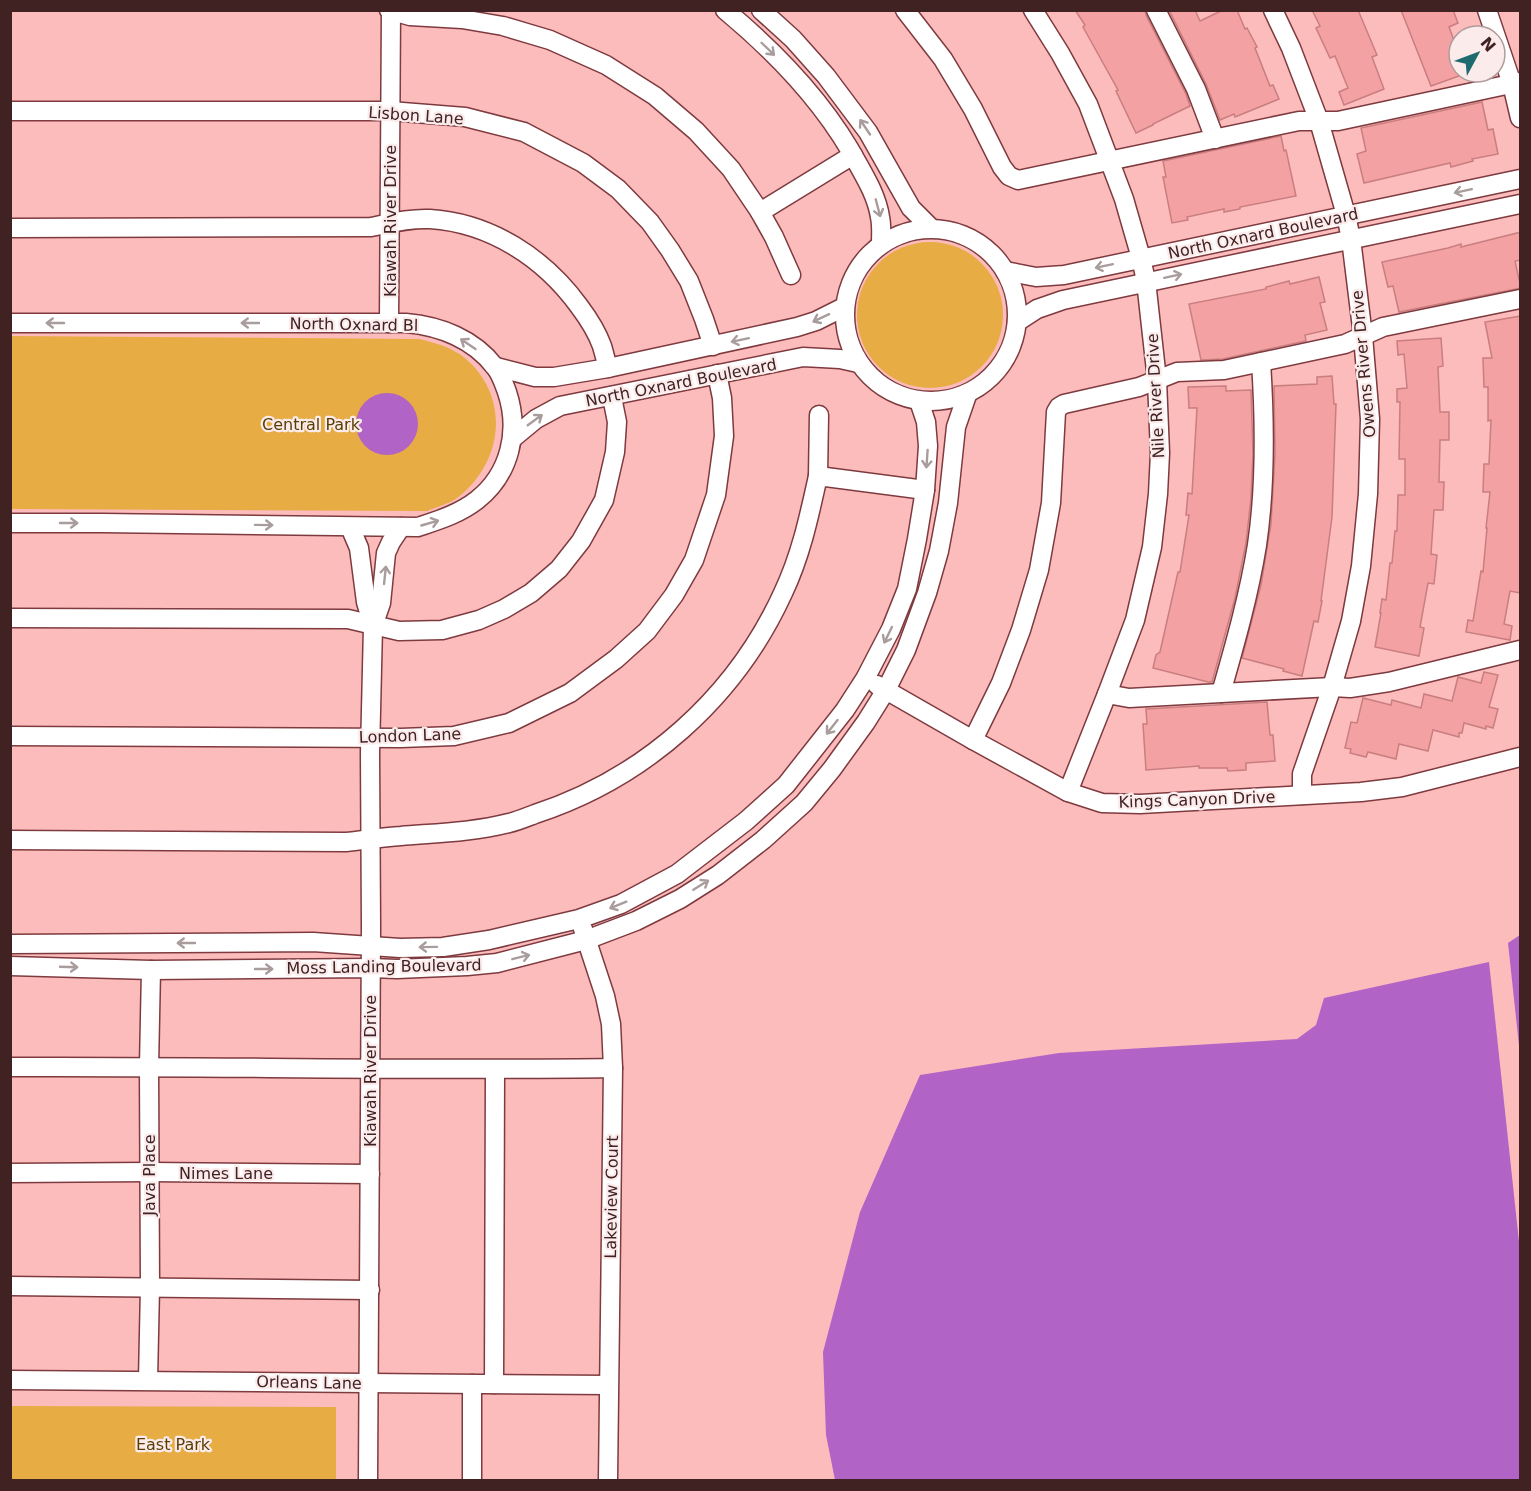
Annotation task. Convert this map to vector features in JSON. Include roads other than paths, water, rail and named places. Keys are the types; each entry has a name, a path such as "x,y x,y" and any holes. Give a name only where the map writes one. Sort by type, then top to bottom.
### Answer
{"street":[{"path":"724,10 749,30 788,68 831,121 854,155 875,196 881,218 881,244"},
{"path":"761,10 793,39 852,109 868,132 911,208 931,228"},
{"path":"905,10 943,59 973,109 1002,166 1009,176 1018,180 1299,122 1338,121 1516,83"},
{"name":"Nile River Drive","path":"1033,10 1088,104 1124,199 1146,281 1157,380 1160,453 1152,547 1135,620 1068,792"},
{"path":"1156,10 1196,89 1215,139"},
{"name":"Owens River Drive","path":"1273,10 1291,48 1319,121 1346,215 1363,336 1370,419 1368,494 1361,566 1351,621 1332,687 1302,774 1302,795"},
{"path":"1487,10 1516,83 1521,118"},
{"path":"390,11 411,16 462,18 503,26 550,40 606,65 655,96 696,130 730,169 760,212 791,275"},
{"name":"Kiawah River Drive","path":"390,11 390,323"},
{"name":"Lisbon Lane","path":"10,111 390,111 465,117 524,132 583,163 618,189 650,222 689,281 713,346"},
{"path":"760,212 854,155"},
{"name":"North Oxnard Boulevard","path":"1005,271 1036,277 1058,276 1521,179"},
{"name":"North Oxnard Boulevard","path":"1017,322 1037,309 1057,301 1521,204"},
{"path":"10,228 371,227 409,219 431,219 463,224 493,235 544,266 566,288 587,317 602,345 608,368"},
{"path":"931,228 960,234 986,249 1005,271 1013,288 1016,305 1017,322 1012,345 1002,366 986,382 967,395 944,402 919,401 896,395 875,382 858,363 849,344 844,325 844,307 850,283 863,261 881,244 896,235 931,228"},
{"path":"973,740 1001,683 1021,630 1039,570 1051,503 1056,412 1059,407 1139,387 1177,372 1224,370 1345,344 1383,327 1521,299"},
{"name":"North Oxnard Boulevard","path":"496,368 536,377 554,377 608,368 797,327 816,321 844,307"},
{"name":"North Oxnard Bl","path":"10,322 390,323 423,325 441,329 463,340 496,368 509,398 513,438 496,481 478,500 460,512 418,527 10,523"},
{"name":"North Oxnard Boulevard","path":"513,438 536,419 560,406 803,357 840,358 858,363"},
{"path":"1221,693 1248,596 1257,544 1264,480 1265,420 1261,362"},
{"name":"London Lane","path":"10,736 401,738 454,736 509,723 570,693 616,659 647,630 674,596 694,560 716,495 724,436 722,398 717,374"},
{"name":"Moss Landing Boulevard","path":"10,966 151,970 397,969 497,963 586,940 636,921 680,899 763,840 804,803 832,770 886,690 906,650 927,593 939,551 948,502 956,427 967,395"},
{"path":"10,618 348,619 399,631 442,630 479,620 504,609 531,592 560,569 581,541 604,500 615,452 617,422 612,397"},
{"name":"Moss Landing Boulevard","path":"10,944 313,942 400,948 443,947 489,940 579,919 621,904 676,874 746,821 786,785 845,710 865,679 891,629 907,589 925,490 928,446 926,423 919,401"},
{"path":"10,840 346,842 454,832 510,823 558,807 605,786 655,753 701,714 760,639 784,593 804,541 818,476 819,415"},
{"path":"818,476 925,490"},
{"name":"Kiawah River Drive","path":"350,527 359,548 366,602 373,626"},
{"name":"Kiawah River Drive","path":"368,1480 371,1069 370,738 373,626 381,603 386,552 401,527"},
{"path":"1107,694 1129,698 1332,687 1350,688 1389,682 1521,650"},
{"name":"Kings Canyon Drive","path":"865,679 1068,792 1102,803 1140,804 1360,792 1402,787 1521,757"},
{"name":"Lakeview Court","path":"579,919 605,996 611,1024 613,1068 608,1480"},
{"name":"Java Place","path":"148,1380 151,970"},
{"path":"10,1067 149,1066 495,1070 613,1068"},
{"path":"494,1384 495,1070"},
{"name":"Nimes Lane","path":"10,1173 370,1174"},
{"path":"10,1287 370,1290"},
{"name":"Orleans Lane","path":"10,1380 608,1384"},
{"path":"472,1384 472,1480"}],"park label":[{"name":"Central Park","path":"311,424"},
{"name":"East Park","path":"173,1444"}]}
